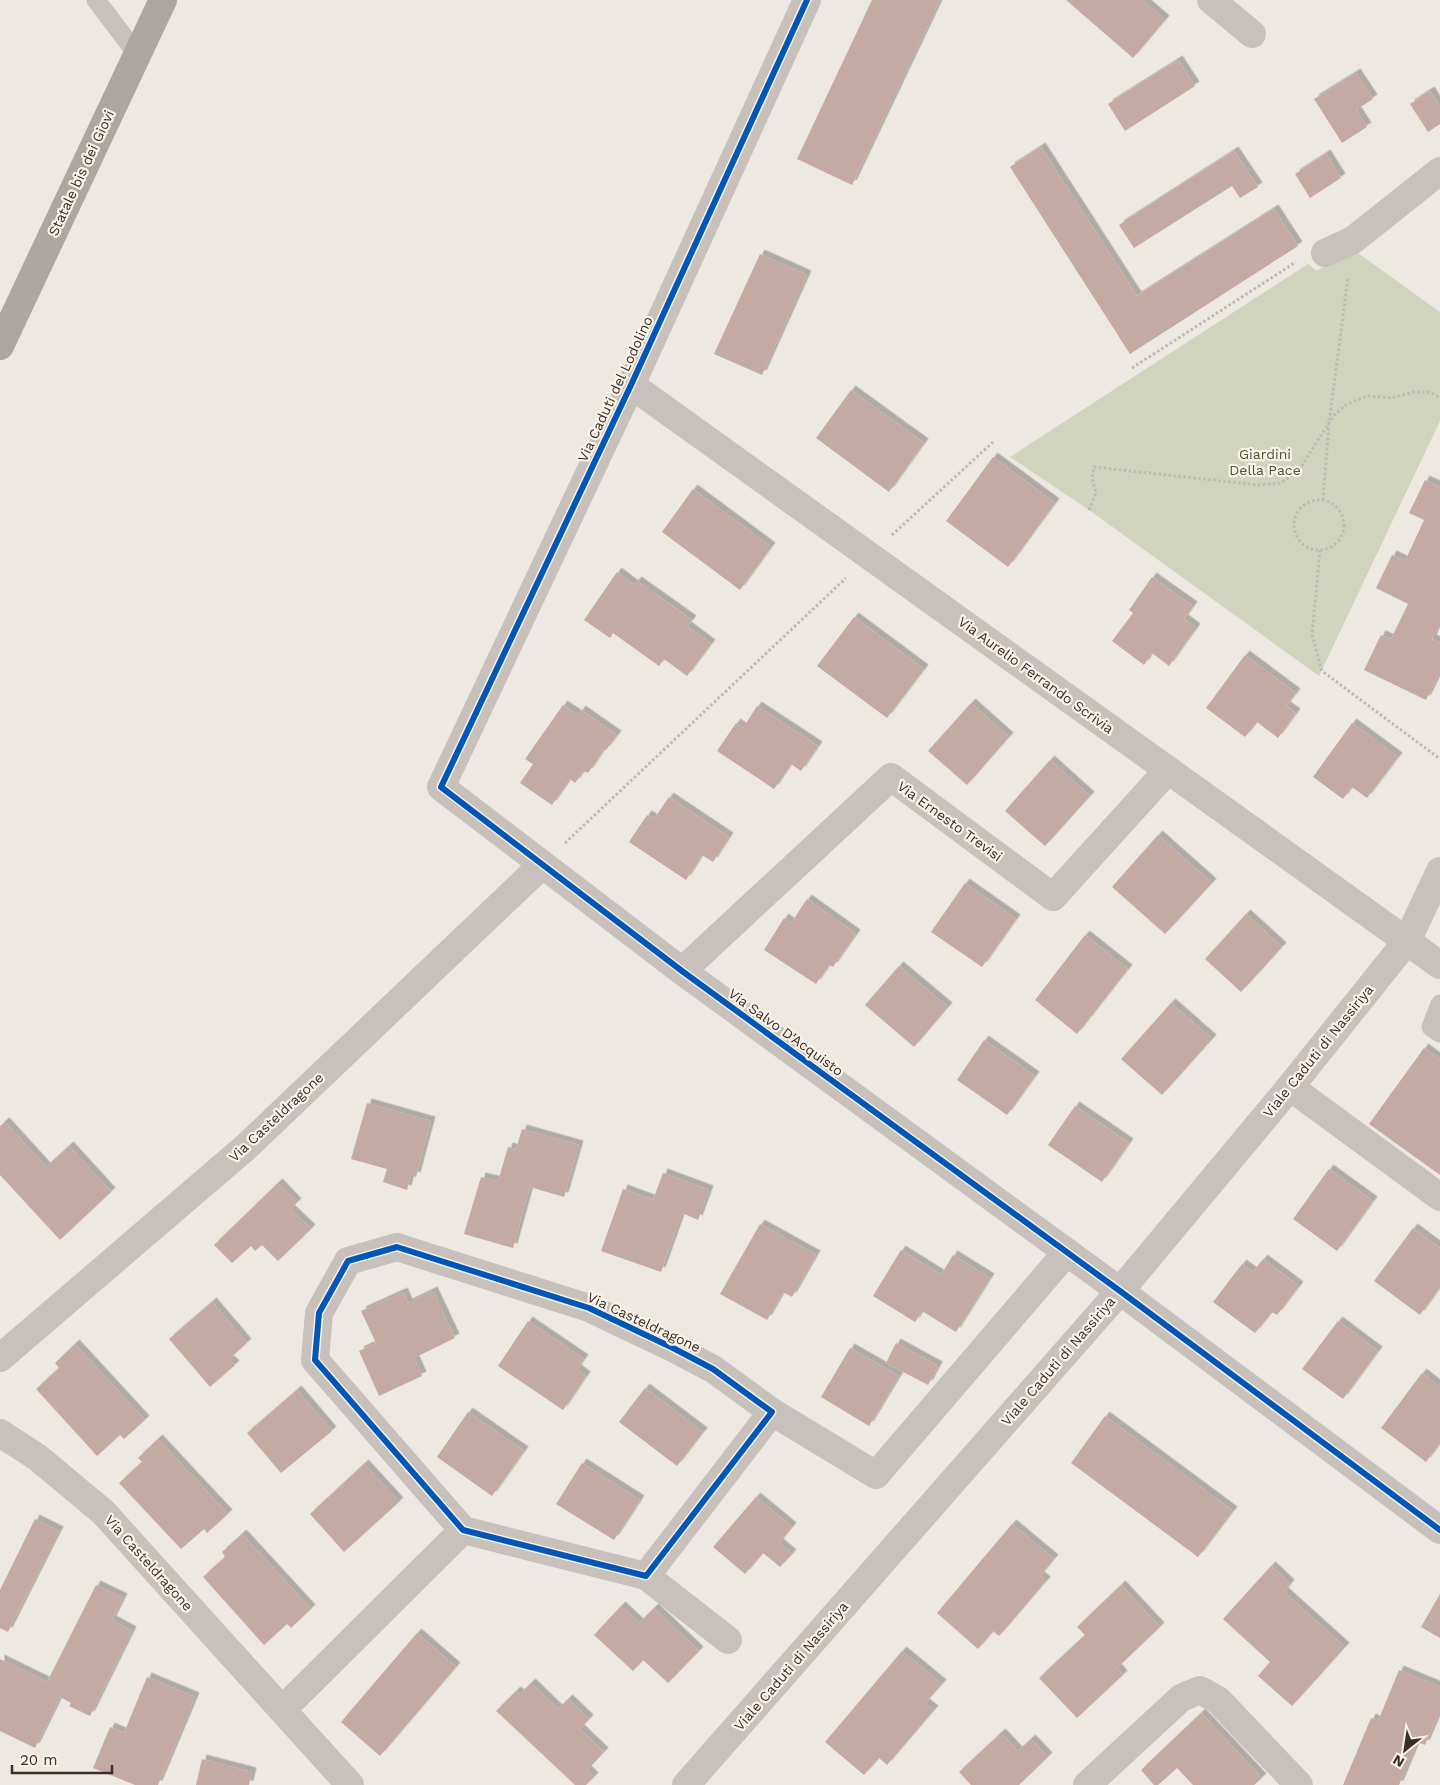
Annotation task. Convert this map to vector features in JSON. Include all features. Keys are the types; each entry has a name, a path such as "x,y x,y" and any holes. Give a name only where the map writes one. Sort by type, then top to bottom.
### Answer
{"main road":[{"name":"Statale bis dei Giovi","path":"0,346 163,0"}],"street":[{"name":"Via Caduti del Lodolino","path":"441,787 631,385 807,0"},
{"path":"1212,0 1252,34"},
{"path":"1325,252 1353,240 1440,171"},
{"name":"Via Aurelio Ferrando Scrivia","path":"631,385 1440,965"},
{"name":"Via Ernesto Trevisi","path":"682,971 891,777 1053,897 1168,770"},
{"name":"Via Salvo D'Acquisto","path":"441,787 682,971 1120,1290 1440,1530"},
{"name":"Via Casteldragone","path":"0,1358 246,1147 542,865"},
{"name":"Viale Caduti di Nassiriya","path":"686,1785 1120,1290 1290,1087 1407,941 1440,871"},
{"path":"1290,1087 1440,1197"},
{"name":"Via Casteldragone","path":"463,1530 315,1360 319,1313 348,1261 397,1247 589,1308 713,1369 772,1412 876,1474 1067,1252"},
{"path":"646,1576 772,1412"},
{"name":"Via Casteldragone","path":"0,1434 37,1456 104,1512 350,1785"},
{"path":"282,1710 463,1530 646,1576 728,1640"},
{"path":"1087,1785 1180,1698 1200,1690 1218,1700 1300,1785"}],"lane":[{"path":"96,0 137,54"},
{"path":"1440,1004 1431,1027 1440,1033"}],"path":[{"path":"1323,500 1329,423 1353,240"},
{"path":"1132,368 1295,262 1325,252"},
{"path":"1089,510 1096,493 1092,478 1094,467 1258,485 1281,483 1300,470 1334,415 1347,404 1368,396 1391,398 1414,392 1430,392 1440,398"},
{"path":"888,539 993,442"},
{"path":"1314,500 1323,500 1337,508 1344,522 1343,530 1335,544 1320,550 1312,549 1304,546 1294,531 1295,515 1306,503 1314,500"},
{"path":"1320,550 1312,635 1322,671 1440,759"},
{"path":"564,843 848,576"}],"green space":[{"name":"Giardini Della Pace","path":"1351,248 1440,312 1440,421 1319,676 1089,510 1010,457 1308,264 1317,271"}],"building":[{"path":"872,0 940,0 852,185 797,159"},
{"path":"1066,0 1142,0 1165,20 1133,58"},
{"path":"1178,60 1195,86 1125,131 1108,104"},
{"path":"1356,73 1373,99 1356,110 1367,127 1342,143 1314,99"},
{"path":"1430,91 1440,107 1440,124 1428,132 1410,104"},
{"path":"1041,147 1137,296 1274,209 1298,246 1130,354 1010,167"},
{"path":"1234,151 1258,187 1240,198 1232,186 1134,248 1119,225"},
{"path":"1326,154 1341,178 1310,198 1295,174"},
{"path":"760,254 807,275 762,375 714,354"},
{"path":"851,390 924,443 889,492 816,438"},
{"path":"993,457 1055,503 1008,567 946,521"},
{"path":"1425,480 1440,487 1440,622 1432,639 1440,643 1440,672 1426,700 1364,670 1381,635 1391,639 1408,604 1376,588 1392,555 1405,561 1424,520 1409,513"},
{"path":"693,489 771,547 740,590 662,532"},
{"path":"617,572 634,585 637,581 692,620 687,626 711,644 687,676 664,659 659,666 613,633 610,638 584,620"},
{"path":"1152,577 1193,606 1184,619 1196,628 1169,666 1152,653 1144,665 1112,641 1133,613 1129,610"},
{"path":"854,617 924,669 887,718 817,666"},
{"path":"1245,655 1296,693 1286,706 1296,713 1278,738 1257,722 1245,737 1206,708"},
{"path":"971,703 1009,737 967,785 928,751"},
{"path":"563,705 578,715 581,710 617,735 606,750 604,749 588,773 584,771 575,783 570,779 552,805 520,783 533,764 525,759"},
{"path":"757,706 818,746 801,771 791,764 774,789 717,751 736,723 743,728"},
{"path":"1352,723 1398,757 1367,798 1352,787 1343,799 1313,777"},
{"path":"1050,760 1090,796 1045,846 1005,811"},
{"path":"669,797 729,837 713,862 702,855 686,880 629,842 647,815 654,819"},
{"path":"1158,835 1212,883 1165,934 1112,887"},
{"path":"965,883 1016,919 982,967 931,932"},
{"path":"807,899 856,934 833,967 829,965 816,984 764,950 784,918 791,923"},
{"path":"1246,914 1282,947 1241,992 1205,959"},
{"path":"1085,935 1128,969 1077,1034 1035,1000"},
{"path":"899,966 948,1007 914,1047 865,1005"},
{"path":"1171,1003 1212,1039 1162,1095 1121,1059"},
{"path":"984,1040 1035,1076 1007,1115 957,1080"},
{"path":"1424,1048 1440,1060 1440,1175 1369,1124"},
{"path":"367,1103 431,1121 416,1177 411,1175 407,1190 383,1182 387,1169 351,1159"},
{"path":"1075,1106 1129,1143 1102,1182 1048,1145"},
{"path":"5,1122 46,1167 69,1146 111,1192 60,1240 0,1175 0,1126"},
{"path":"522,1129 579,1145 564,1197 530,1187 513,1248 464,1234 481,1177 498,1181 508,1147 516,1149"},
{"path":"1329,1169 1373,1201 1337,1251 1293,1219"},
{"path":"663,1173 709,1190 698,1220 682,1213 661,1272 601,1251 623,1189 653,1200"},
{"path":"278,1183 297,1203 290,1209 311,1229 278,1261 262,1245 255,1251 251,1246 232,1263 214,1245"},
{"path":"760,1224 816,1255 792,1297 783,1292 767,1320 720,1294"},
{"path":"1413,1228 1440,1248 1440,1287 1420,1315 1374,1281"},
{"path":"901,1250 941,1275 953,1255 990,1278 956,1332 922,1311 915,1322 873,1296"},
{"path":"1263,1259 1299,1286 1277,1315 1272,1312 1255,1333 1213,1302 1242,1264 1253,1272"},
{"path":"433,1291 455,1338 414,1358 422,1376 379,1396 359,1351 376,1343 361,1311 403,1292 408,1303"},
{"path":"212,1302 247,1343 229,1359 235,1365 210,1387 169,1339"},
{"path":"528,1321 584,1359 577,1369 586,1376 563,1410 498,1366"},
{"path":"1338,1321 1378,1351 1343,1399 1302,1369"},
{"path":"896,1343 938,1366 928,1385 886,1363"},
{"path":"75,1344 145,1420 124,1439 120,1435 97,1456 36,1389 59,1368 55,1363"},
{"path":"850,1348 899,1376 869,1426 821,1397"},
{"path":"1422,1373 1440,1387 1440,1443 1426,1462 1381,1428"},
{"path":"645,1388 703,1432 677,1466 619,1422"},
{"path":"297,1390 332,1431 281,1473 247,1433"},
{"path":"468,1412 524,1451 492,1496 437,1457"},
{"path":"1105,1416 1233,1511 1198,1557 1071,1463"},
{"path":"158,1439 228,1514 207,1533 204,1529 181,1549 119,1483 142,1462 138,1458"},
{"path":"582,1463 640,1500 614,1540 556,1504"},
{"path":"364,1464 399,1502 344,1552 310,1514"},
{"path":"756,1497 792,1527 779,1543 792,1554 780,1567 763,1553 745,1574 713,1547"},
{"path":"35,1519 59,1531 8,1632 0,1628 0,1590"},
{"path":"1012,1524 1054,1559 1040,1576 1046,1581 999,1636 993,1631 978,1649 937,1613"},
{"path":"242,1534 311,1609 291,1628 287,1624 264,1645 203,1577 225,1557 222,1552"},
{"path":"1271,1566 1290,1584 1284,1592 1345,1647 1292,1706 1258,1676 1270,1662 1223,1619"},
{"path":"96,1585 123,1598 112,1620 132,1631 90,1716 69,1706 71,1703 60,1697 35,1748 0,1731 0,1659 47,1682"},
{"path":"1121,1585 1160,1627 1117,1668 1123,1675 1077,1718 1039,1678 1085,1635 1077,1627"},
{"path":"1440,1594 1440,1638 1421,1627"},
{"path":"621,1606 639,1623 654,1608 699,1651 668,1683 643,1660 633,1671 594,1635"},
{"path":"417,1633 456,1667 380,1756 341,1722"},
{"path":"902,1651 942,1684 925,1703 934,1710 887,1765 879,1758 864,1775 825,1742"},
{"path":"1399,1670 1440,1687 1440,1710 1425,1745 1417,1742 1399,1785 1343,1785 1371,1718 1378,1721"},
{"path":"147,1677 195,1697 158,1785 135,1785 93,1768 110,1727 124,1733"},
{"path":"531,1683 558,1709 568,1699 589,1719 580,1729 604,1752 587,1770 594,1777 586,1785 575,1785 496,1711 516,1691 520,1694"},
{"path":"1201,1713 1262,1778 1254,1785 1193,1785 1177,1768 1158,1785 1154,1785 1141,1770"},
{"path":"1001,1733 1018,1751 1031,1739 1048,1757 1019,1785 971,1785 959,1772"},
{"path":"202,1759 252,1772 249,1785 196,1785"}],"cycle path":[{"path":"807,0 631,385 441,787 682,971 1120,1291 1440,1530"},
{"path":"397,1247 589,1308 713,1369 772,1412 646,1576 463,1530 315,1360 319,1313 348,1261 397,1247"}]}
